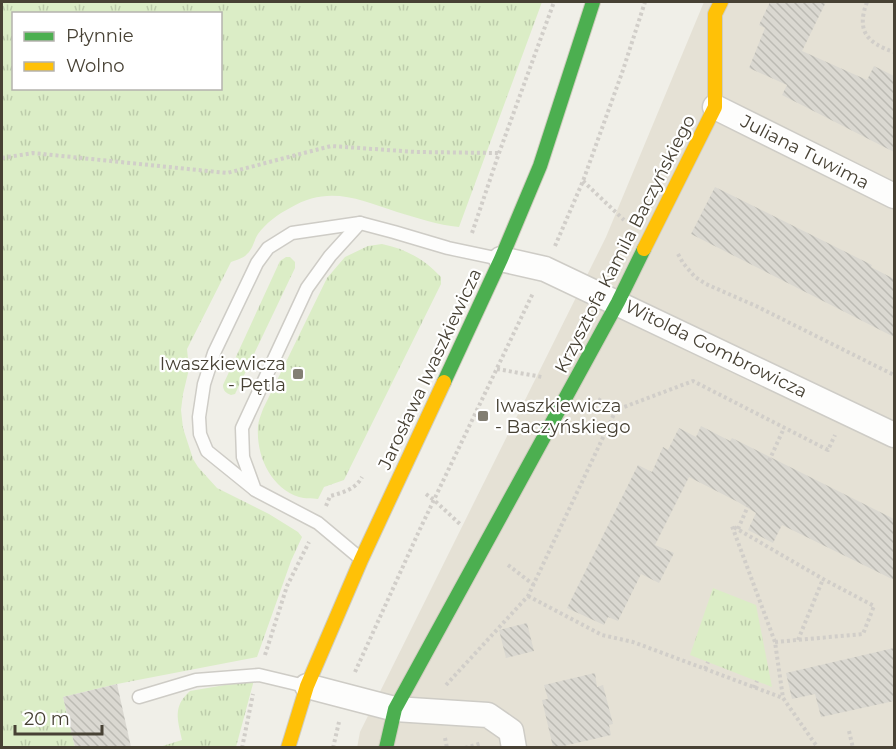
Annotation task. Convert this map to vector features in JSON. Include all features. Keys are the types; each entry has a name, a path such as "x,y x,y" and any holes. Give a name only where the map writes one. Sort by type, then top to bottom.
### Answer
{"street":[{"name":"Jarosława Iwaszkiewicza","path":"288,747 307,686 361,560 501,259 540,166 593,2"},
{"name":"Krzysztofa Kamila Baczyńskiego","path":"386,747 395,709 618,302 715,107 715,14 721,2"},
{"name":"Juliana Tuwima","path":"715,107 894,196"},
{"name":"Witolda Gombrowicza","path":"501,259 545,269 894,435"},
{"path":"307,686 395,709 488,715 511,731 514,747"}],"lane":[{"path":"361,560 318,523 255,490 207,451 200,434 199,417 204,384 214,353 257,263 268,248 292,233 360,223 501,259"},
{"path":"255,490 243,457 242,428 307,288 330,256 360,223"},
{"path":"139,697 196,680 259,675 307,686"}],"path":[{"path":"466,251 554,2"},
{"path":"333,747 346,697 358,663 545,269 583,181 645,2"},
{"path":"867,2 862,25 870,40 894,52"},
{"path":"2,158 33,153 227,173 331,146 416,152 499,153"},
{"path":"583,181 624,219 675,248 683,263 695,277 706,284 756,306 894,375"},
{"path":"693,381 828,450 837,432"},
{"path":"447,747 439,711 444,688 528,596 616,410"},
{"path":"770,460 784,428"},
{"path":"242,747 259,675 287,586 330,496 351,489 360,482 366,471"},
{"path":"738,529 747,507"},
{"path":"775,642 863,634 874,606 732,526 775,642 783,698 818,747"},
{"path":"798,640 823,579"},
{"path":"528,596 602,634 633,642 783,698"},
{"path":"705,669 708,662"},
{"path":"754,688 757,681"},
{"path":"849,731 853,747"}],"shaded area":[{"path":"704,2 894,2 894,747 357,748 360,732 606,237"}],"green space":[{"path":"2,2 542,2 459,227 428,221 344,196 317,197 304,201 272,219 258,234 249,252 244,257 231,262 187,349 189,369 181,410 183,428 193,459 217,488 269,514 298,532 302,537 291,561 257,657 117,684 63,697 75,747 2,747"},
{"path":"382,244 407,252 421,260 441,277 441,284 344,480 324,487 318,499 299,497 280,486 267,469 258,438 260,418 327,278 345,257 368,246"},
{"path":"290,257 295,262 295,268 235,394 231,395 225,392 223,385 280,261"},
{"path":"713,588 756,605 772,687 690,655"},
{"path":"254,680 236,747 156,748 182,740 178,714 184,697 190,691"}],"building":[{"path":"770,2 826,2 802,51 867,80 874,66 894,76 894,152 782,95 787,85 749,68 765,28 759,25"},
{"path":"715,187 872,265 871,267 894,279 894,337 691,234"},
{"path":"701,426 730,441 732,438 894,519 894,580 782,525 773,543 748,530 756,513 689,477 655,545 674,553 659,583 641,574 618,621 608,617 604,625 567,608 638,465 652,472 663,447 668,450 679,428 696,437"},
{"path":"527,623 534,651 506,658 499,630"},
{"path":"894,648 894,701 821,717 815,694 792,699 786,673"},
{"path":"595,673 597,687 603,685 613,724 609,725 611,735 553,747 542,700 548,699 544,685"},
{"path":"117,684 131,747 75,747 63,697"}],"traffic: fast":[{"path":"444,382 501,259 540,166 593,2"},
{"path":"386,748 395,709 618,302 644,249"}],"traffic: slow":[{"path":"644,249 715,107 715,14 721,2"},
{"path":"288,748 307,686 361,560 444,382"}],"place":[{"name":"Iwaszkiewicza - Pętla","path":"298,374"},
{"name":"Iwaszkiewicza - Baczyńskiego","path":"483,416"}]}
